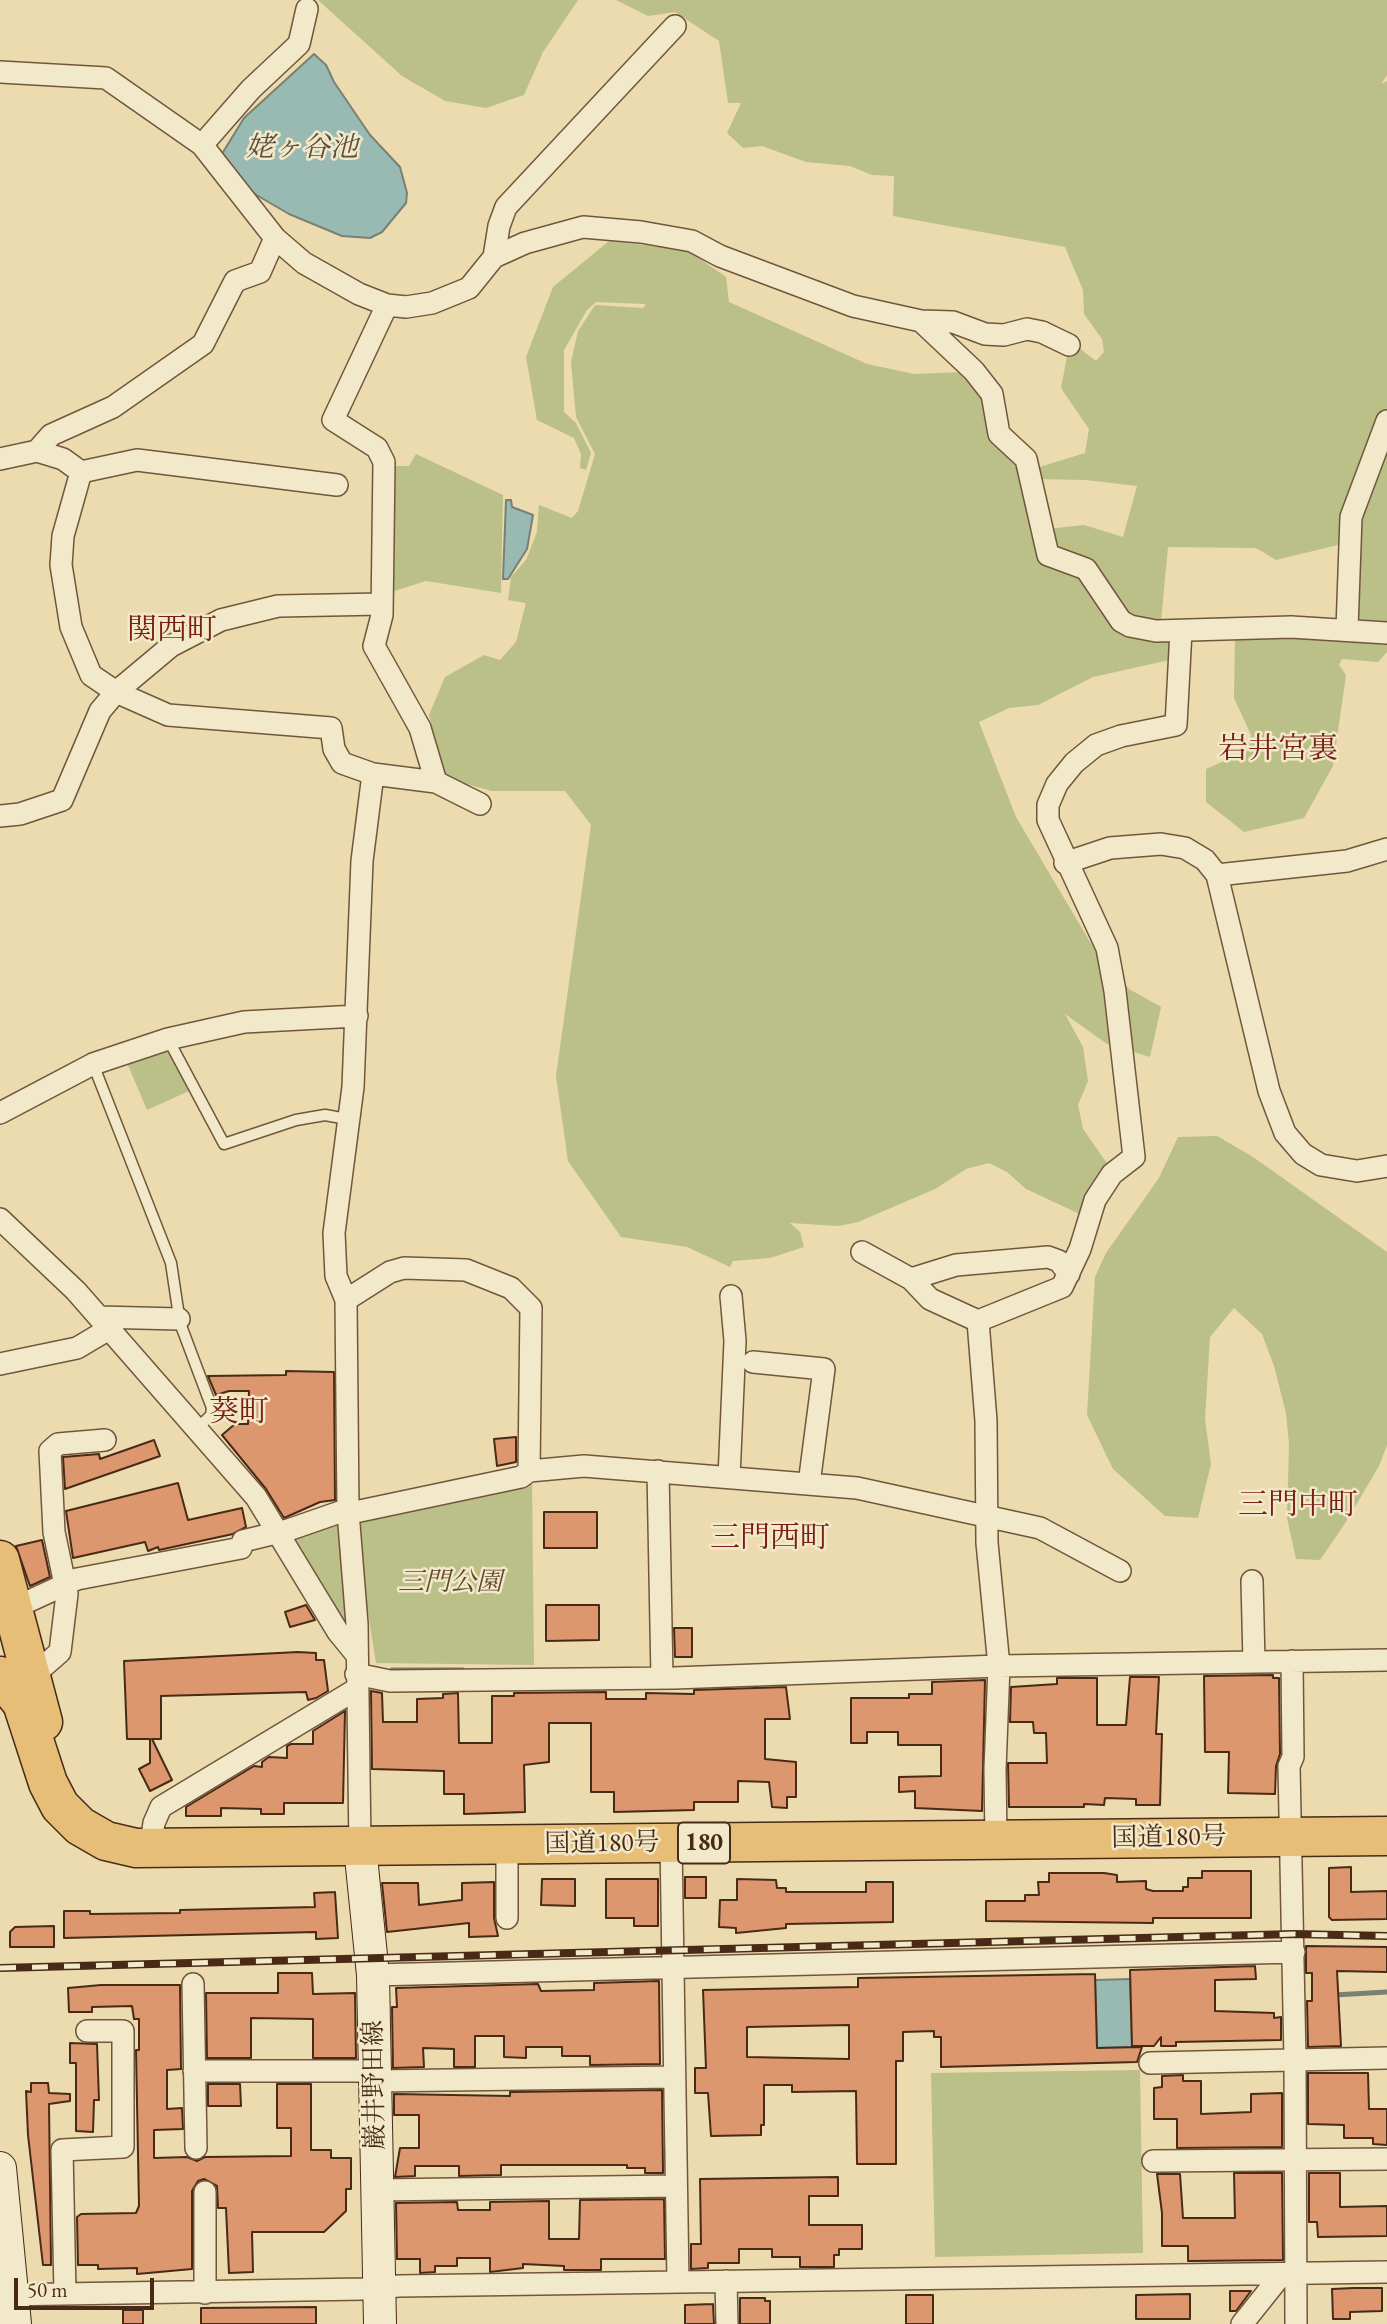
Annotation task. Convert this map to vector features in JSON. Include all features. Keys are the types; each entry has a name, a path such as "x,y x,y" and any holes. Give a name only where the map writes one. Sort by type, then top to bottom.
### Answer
{"highway":[{"path":"0,1560 14,1608 16,1673"},
{"name":"国道180号","path":"16,1673 22,1703 48,1783 60,1806 80,1826 106,1841 150,1849 1387,1836"},
{"path":"0,1711 48,1783"}],"main road":[{"name":"巌井野田線","path":"360,1847 373,1975 380,2324"},
{"path":"0,2168 9,2305"}],"street":[{"path":"202,145 251,89 299,44 307,9"},
{"path":"494,257 499,226 506,206 675,26"},
{"path":"0,72 106,78 202,145 275,238 304,263 359,294 387,305 406,307 432,303 469,288 494,257 524,243 583,227 641,232 692,242 720,256 853,306 921,321 953,322 985,334 1004,335 1027,330 1042,332 1069,345"},
{"path":"37,452 51,435 113,407 203,344 235,281 260,272 275,238"},
{"path":"387,305 333,420 377,448 384,462 382,604 375,652 394,679 420,728 436,782"},
{"path":"921,321 974,371 992,394 999,434 1026,459 1048,555 1086,569 1121,621 1130,626 1181,631 1291,627 1387,633"},
{"path":"1347,629 1351,517 1387,421"},
{"path":"0,459 37,452 63,458 81,471 137,460 337,485"},
{"path":"81,471 63,536 62,556 71,627 91,675 116,692 168,715 331,727 337,757 351,767 373,774 436,782 480,804"},
{"path":"0,816 20,814 62,800 100,711 116,692 171,646 221,620 278,606 382,604"},
{"path":"862,1252 911,1279 930,1299 978,1321 1031,1297 1057,1291 1069,1273 1095,1200 1112,1174 1134,1157 1115,991 1107,948 1065,863 1048,821 1048,805 1057,784 1074,763 1096,746 1121,736 1176,725 1181,631"},
{"path":"360,1847 356,1673 348,1512 346,1300 337,1276 334,1233 353,1087 362,861 373,774"},
{"path":"1065,863 1110,848 1161,844 1185,848 1205,860 1217,876 1269,1091 1285,1133 1303,1154 1321,1166 1357,1171 1387,1166"},
{"path":"1217,876 1347,861 1387,849"},
{"path":"0,1113 93,1065 168,1039 244,1022 357,1016"},
{"path":"0,1219 35,1250 104,1323 256,1497 338,1632 356,1673"},
{"path":"911,1279 956,1265 1048,1256 1059,1261 1069,1273"},
{"path":"346,1300 390,1272 404,1268 466,1270 511,1288 531,1308 529,1471"},
{"path":"729,1477 734,1341 731,1296"},
{"path":"0,1364 78,1348 104,1323 179,1319"},
{"path":"978,1321 986,1421 986,1518 999,1666 995,1769 996,1841"},
{"path":"753,1362 824,1369 809,1484"},
{"path":"16,1673 44,1666 60,1653 66,1584 54,1532 50,1451 58,1444 105,1440"},
{"path":"14,1608 66,1584 241,1548 243,1541 348,1512 521,1477 529,1471 584,1466 857,1488 1040,1528 1120,1571"},
{"path":"659,1471 662,1678"},
{"path":"1252,1581 1254,1656"},
{"path":"150,1849 153,1823 161,1807 356,1673 390,1681 662,1678 1254,1656 1292,1661 1387,1660"},
{"path":"1292,1661 1293,1757 1289,1766 1296,2159 1289,2274 1296,2324"},
{"path":"671,1843 678,2282"},
{"path":"507,1845 507,1918"},
{"path":"373,1975 1294,1952"},
{"path":"192,1984 196,2148"},
{"path":"65,2294 62,2150 123,2147 123,2031 87,2031"},
{"path":"1150,2063 1387,2058"},
{"path":"194,2071 375,2076 674,2077"},
{"path":"1153,2161 1387,2159"},
{"path":"378,2190 676,2186"},
{"path":"205,2192 205,2293"},
{"path":"9,2305 65,2294 1387,2272"},
{"path":"1242,2324 1289,2274"},
{"path":"726,2281 727,2324"}],"lane":[{"path":"168,1039 225,1144 296,1120 325,1115 347,1119"},
{"path":"93,1065 158,1224 171,1263 179,1319 212,1408 211,1415 198,1428"}],"green space":[{"path":"318,0 578,0 543,52 524,95 486,108 445,101 402,76"},
{"path":"616,0 1387,0 1387,75 1381,84 1387,81 1387,652 1378,662 1342,659 1339,665 1346,675 1333,766 1304,818 1244,832 1206,802 1206,769 1243,753 1251,735 1234,698 1235,633 1342,634 1346,543 1276,560 1256,548 1168,547 1161,621 1126,617 1054,555 1047,529 1084,525 1123,537 1137,486 1086,480 1035,479 1033,469 1085,453 1089,429 1061,388 1070,341 1096,361 1104,352 1102,339 1084,314 1083,290 1065,247 893,216 894,176 872,175 850,166 806,162 762,146 743,148 727,133 741,103 728,103 719,41 675,12 648,16"},
{"path":"609,241 687,250 726,277 729,302 867,364 914,374 963,372 985,393 1016,455 1046,559 1081,571 1118,625 1174,636 1174,659 1093,677 1038,705 1009,708 979,722 1016,817 1090,942 1129,989 1161,1007 1150,1057 1107,1044 1065,1014 1083,1047 1088,1081 1078,1105 1083,1129 1106,1162 1117,1165 1082,1215 1026,1189 1007,1172 989,1163 966,1169 935,1189 858,1222 839,1226 790,1223 800,1232 804,1247 770,1258 733,1261 730,1267 687,1247 621,1237 568,1161 556,1076 591,825 565,791 492,791 444,778 429,715 445,677 484,655 500,660 516,642 526,603 508,600 511,577 526,560 537,532 539,505 572,518 578,511 595,454 576,417 571,362 578,331 595,305 643,308 646,304 596,302 587,310 564,350 564,412 576,423 591,453 586,470 580,468 581,454 574,438 537,420 526,357 553,287"},
{"path":"416,454 503,495 501,593 426,581 394,591 391,586 395,466 409,466"},
{"path":"167,1046 189,1091 147,1110 125,1058"},
{"path":"1217,1136 1253,1157 1387,1252 1387,1445 1379,1466 1320,1560 1296,1559 1287,1518 1289,1444 1286,1413 1274,1366 1262,1334 1234,1308 1210,1337 1205,1419 1211,1464 1198,1518 1165,1516 1113,1469 1087,1415 1095,1277 1106,1253 1159,1178 1178,1137"},
{"name":"三門公園","path":"532,1480 534,1665 376,1663 357,1545 357,1519"},
{"path":"341,1516 348,1626 343,1628 291,1533"},
{"path":"1140,2070 1143,2253 935,2257 931,2073"}],"water":[{"name":"姥ヶ谷池","path":"314,54 326,65 334,82 370,135 400,167 407,193 406,203 382,232 370,238 342,236 289,214 246,189 220,157 244,118"},
{"path":"506,500 511,500 512,507 533,515 527,549 508,579 503,579"},
{"path":"1130,1979 1132,2047 1097,2048 1095,1980"}],"building":[{"path":"286,1371 334,1372 335,1500 320,1502 284,1518 266,1489 222,1435 235,1424 248,1424 249,1391 229,1391 216,1395 208,1376 286,1375"},
{"path":"516,1437 516,1462 497,1466 494,1439"},
{"path":"154,1440 160,1456 65,1489 63,1457 99,1454 100,1459"},
{"path":"178,1483 188,1520 242,1508 246,1527 233,1534 159,1550 158,1547 148,1551 145,1542 73,1558 66,1511"},
{"path":"544,1512 597,1512 597,1548 544,1548"},
{"path":"42,1540 50,1577 30,1586 16,1546"},
{"path":"306,1605 315,1620 290,1627 285,1612"},
{"path":"546,1605 599,1605 599,1640 546,1641"},
{"path":"674,1628 692,1628 692,1657 675,1657"},
{"path":"316,1653 316,1660 324,1660 328,1691 316,1698 308,1700 306,1692 161,1696 161,1739 152,1739 172,1780 150,1791 139,1769 150,1763 150,1739 127,1739 124,1661"},
{"path":"1273,1675 1273,1678 1279,1678 1280,1754 1276,1766 1275,1794 1228,1793 1229,1752 1205,1752 1204,1676"},
{"path":"1130,1677 1159,1677 1156,1734 1162,1734 1160,1805 1136,1805 1136,1799 1105,1798 1104,1805 1084,1804 1084,1807 1009,1807 1008,1763 1047,1763 1046,1733 1034,1733 1033,1722 1010,1722 1011,1687 1057,1684 1057,1678 1097,1678 1097,1725 1126,1725"},
{"path":"985,1680 982,1811 915,1808 915,1791 899,1792 899,1777 941,1776 941,1745 898,1745 898,1732 867,1732 867,1743 851,1743 851,1698 909,1698 909,1694 932,1694 932,1682"},
{"path":"786,1687 790,1719 765,1719 765,1759 796,1762 796,1797 787,1797 787,1808 772,1807 769,1782 738,1781 738,1802 694,1802 694,1810 614,1812 614,1792 591,1792 591,1723 549,1723 549,1762 524,1765 525,1812 464,1814 464,1794 444,1794 444,1771 372,1769 371,1691 382,1693 383,1722 417,1722 417,1699 443,1698 443,1694 458,1693 459,1743 492,1743 492,1696 514,1696 514,1693 606,1692 606,1699 646,1699 646,1693 694,1694 694,1690"},
{"path":"345,1711 343,1803 284,1803 284,1814 261,1814 261,1809 221,1808 221,1816 186,1816 186,1807 254,1766 262,1767 262,1762 269,1757 287,1758 287,1746 313,1744 313,1731"},
{"path":"1351,1867 1351,1892 1387,1891 1387,1919 1332,1920 1329,1917 1329,1868"},
{"path":"1202,1871 1251,1871 1251,1918 1153,1918 1153,1923 986,1921 986,1901 1025,1901 1025,1895 1039,1895 1038,1882 1049,1882 1049,1873 1104,1873 1117,1875 1117,1882 1146,1881 1146,1889 1153,1891 1183,1891 1183,1887 1188,1887 1188,1878 1202,1878"},
{"path":"685,1877 706,1877 706,1898 685,1898"},
{"path":"542,1879 575,1879 575,1906 541,1905"},
{"path":"606,1879 658,1879 658,1926 634,1926 634,1918 606,1918"},
{"path":"737,1879 776,1880 777,1888 786,1888 786,1892 866,1892 866,1882 893,1882 893,1922 786,1924 786,1928 736,1933 736,1928 719,1927 720,1900 737,1900"},
{"path":"494,1882 494,1918 498,1936 469,1937 469,1923 387,1932 382,1883 418,1883 419,1905 462,1900 462,1883"},
{"path":"335,1892 338,1938 316,1939 316,1932 64,1938 64,1911 90,1911 90,1914 180,1913 180,1910 315,1907 314,1893"},
{"path":"54,1926 54,1947 10,1947 10,1932 15,1927"},
{"path":"1306,1946 1387,1947 1387,1972 1337,1971 1341,2046 1308,2047 1307,2001 1312,2001 1312,1973 1306,1973"},
{"path":"1255,1966 1256,1979 1215,1980 1215,2011 1274,2013 1274,2018 1281,2017 1281,2040 1176,2042 1176,2046 1161,2046 1161,2037 1154,2046 1132,2046 1130,1970"},
{"path":"278,1973 312,1973 313,1994 355,1993 356,2058 313,2058 313,2019 251,2018 251,2058 207,2058 206,1993 278,1993"},
{"path":"1095,1974 1097,2048 1142,2047 1137,2062 941,2067 941,2037 934,2037 934,2031 903,2032 903,2061 896,2061 896,2164 857,2164 856,2091 792,2092 792,2085 764,2085 764,2125 761,2125 761,2135 711,2136 708,2093 695,2093 695,2068 706,2068 703,1990 858,1987 858,1978","holes":["849,2025 849,2059 747,2057 747,2027"]},
{"path":"659,1981 660,2064 590,2065 590,2056 562,2056 562,2047 526,2047 526,2058 504,2057 504,2036 475,2036 475,2067 454,2067 454,2049 423,2048 424,2067 393,2068 392,2007 397,2007 396,1988 538,1984 541,1991 594,1990 594,1983"},
{"path":"101,1985 180,1985 181,2069 167,2070 167,2109 182,2108 183,2129 154,2130 154,2158 187,2157 197,2161 205,2157 291,2156 291,2128 277,2128 277,2084 311,2084 311,2150 331,2150 331,2158 351,2158 351,2189 346,2189 346,2211 324,2232 252,2232 253,2272 229,2273 226,2208 218,2208 217,2186 204,2179 198,2181 192,2191 192,2269 137,2274 137,2268 98,2269 98,2265 78,2265 77,2217 81,2214 136,2213 139,2206 136,2050 139,2050 139,2019 134,2019 132,2006 92,2007 92,2012 69,2012 68,1988"},
{"path":"70,2043 97,2044 99,2100 94,2100 93,2132 76,2131 76,2063 70,2063"},
{"path":"1308,2073 1368,2073 1369,2109 1387,2109 1387,2145 1373,2144 1373,2138 1344,2138 1344,2125 1308,2124"},
{"path":"1183,2075 1183,2081 1201,2081 1201,2114 1251,2112 1251,2094 1282,2093 1282,2147 1177,2148 1177,2119 1154,2119 1154,2088 1162,2087 1162,2076"},
{"path":"31,2083 48,2083 49,2093 70,2094 70,2101 49,2104 51,2265 43,2265 28,2135 26,2091 31,2092"},
{"path":"208,2084 240,2084 241,2106 208,2106"},
{"path":"662,2090 663,2173 645,2173 645,2168 627,2168 627,2165 501,2165 501,2175 459,2176 459,2166 415,2166 415,2176 395,2177 400,2148 419,2148 419,2115 394,2115 394,2094 510,2096 510,2092"},
{"path":"1234,2173 1282,2173 1283,2260 1188,2261 1188,2246 1162,2246 1162,2213 1157,2174 1180,2174 1183,2218 1235,2218"},
{"path":"1309,2173 1340,2173 1340,2207 1387,2206 1387,2236 1318,2237 1317,2222 1309,2222"},
{"path":"838,2177 838,2196 809,2196 809,2225 862,2225 862,2249 839,2249 839,2255 834,2255 834,2267 800,2267 800,2257 772,2257 772,2249 739,2249 739,2263 708,2263 708,2268 691,2269 691,2244 701,2244 700,2179"},
{"path":"664,2199 665,2259 601,2259 601,2270 564,2270 564,2266 523,2264 523,2268 490,2272 490,2258 457,2258 457,2266 435,2266 435,2272 420,2273 420,2259 397,2259 396,2203 457,2202 458,2210 490,2210 490,2202 549,2201 549,2239 579,2239 580,2200"},
{"path":"1382,2288 1382,2311 1350,2312 1350,2319 1333,2319 1332,2289"},
{"path":"1230,2291 1251,2291 1236,2311 1230,2311"},
{"path":"1190,2294 1190,2319 1136,2319 1136,2295"},
{"path":"906,2295 933,2295 933,2324 906,2324"},
{"path":"740,2298 765,2298 765,2301 770,2301 770,2324 740,2324"},
{"path":"713,2304 714,2324 685,2324 685,2305"},
{"path":"316,2307 316,2324 201,2324 201,2308"},
{"path":"123,2310 143,2310 143,2324 123,2324"}],"waterway":[{"path":"392,1670 463,1670"},
{"path":"1334,1995 1387,1992"}],"railway":[{"path":"0,1968 1294,1934 1387,1936"}],"district":[{"name":"関西町","path":"172,631"},
{"name":"岩井宮裏","path":"1278,750"},
{"name":"葵町","path":"239,1413"},
{"name":"三門中町","path":"1298,1506"},
{"name":"三門西町","path":"770,1539"}]}
